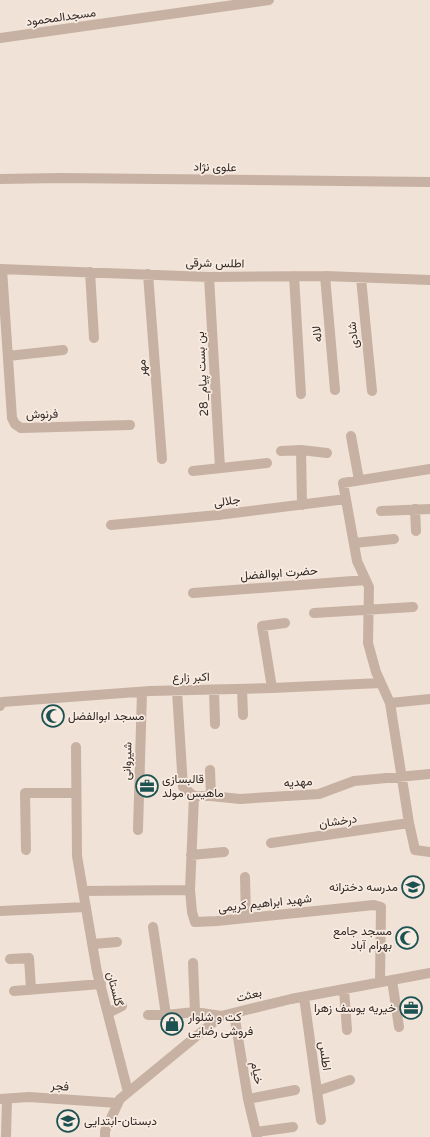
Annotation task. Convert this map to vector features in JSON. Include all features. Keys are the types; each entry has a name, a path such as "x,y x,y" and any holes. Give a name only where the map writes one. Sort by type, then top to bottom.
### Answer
{"street":[{"name":"مسجدالمحمود","path":"0,38 269,0"},
{"name":"علوی نژاد","path":"0,179 61,178 430,182"},
{"name":"اطلس شرقی","path":"1,269 209,277 324,276 430,280"},
{"name":"فرنوش","path":"1,269 12,418 15,424 21,428 130,425"},
{"path":"90,272 94,338"},
{"name":"مهر","path":"148,274 162,459"},
{"path":"294,276 301,394"},
{"name":"لاله","path":"324,276 335,390"},
{"name":"بن بست پیام_28","path":"209,277 220,468"},
{"name":"شادی","path":"360,278 372,390"},
{"path":"8,356 63,350"},
{"path":"351,436 359,480"},
{"path":"301,450 302,505"},
{"path":"281,451 301,450 327,453"},
{"path":"193,471 267,463"},
{"path":"430,469 343,483 357,561 369,586 368,643 376,672 390,703 409,824 415,850 430,852"},
{"name":"جلالی","path":"111,525 218,515 346,499"},
{"path":"415,509 416,531"},
{"path":"380,511 430,509"},
{"path":"354,543 394,539"},
{"name":"حضرت ابوالفضل","path":"194,593 366,580"},
{"path":"314,613 413,607"},
{"path":"272,688 262,626 285,623"},
{"name":"اکبر زارع","path":"1,704 142,692 272,688 381,682"},
{"path":"242,689 243,715"},
{"path":"84,891 190,890 194,796 183,787 177,690"},
{"path":"214,690 214,724"},
{"name":"شیروانی","path":"138,830 142,692"},
{"path":"390,703 430,699"},
{"name":"گلستان","path":"76,747 78,856 101,984 128,1092"},
{"path":"210,770 211,796"},
{"name":"مهدیه","path":"194,796 240,799 318,794 354,782 430,774"},
{"path":"26,850 25,793 76,793"},
{"name":"درخشان","path":"270,843 409,824"},
{"path":"191,855 224,852"},
{"path":"245,877 246,918"},
{"name":"شهید ابراهیم کریمی","path":"190,890 192,912 195,922 374,905 381,907 380,982"},
{"path":"0,911 86,907"},
{"path":"154,928 166,1015"},
{"path":"93,944 117,942"},
{"path":"10,959 30,958 31,989"},
{"path":"193,962 195,1012"},
{"name":"بعثت","path":"105,1137 105,1131 120,1099 221,1016 304,996 430,973"},
{"path":"392,980 399,1027"},
{"path":"14,991 101,984"},
{"path":"344,989 347,1030"},
{"name":"اطلس","path":"304,996 320,1120"},
{"path":"108,1013 122,1006"},
{"path":"148,1015 195,1012 221,1016"},
{"name":"خیام","path":"234,1013 248,1098 256,1135"},
{"path":"317,1091 350,1080"},
{"path":"248,1098 295,1090"},
{"name":"فجر","path":"3,1099 29,1097 118,1103"},
{"path":"3,1099 6,1137"},
{"path":"256,1135 293,1127"}],"place":[{"name":"مسجد ابوالفضل","path":"53,716"},
{"name":"قالبسازی ماهیس مولد","path":"147,786"},
{"name":"مدرسه دخترانه","path":"413,887"},
{"name":"مسجد جامع بهرام آباد","path":"407,938"},
{"name":"خیریه یوسف زهرا","path":"411,1008"},
{"name":"کت و شلوار فروشی رضایی","path":"172,1024"},
{"name":"دبستان-ابتدایی","path":"68,1121"}]}
